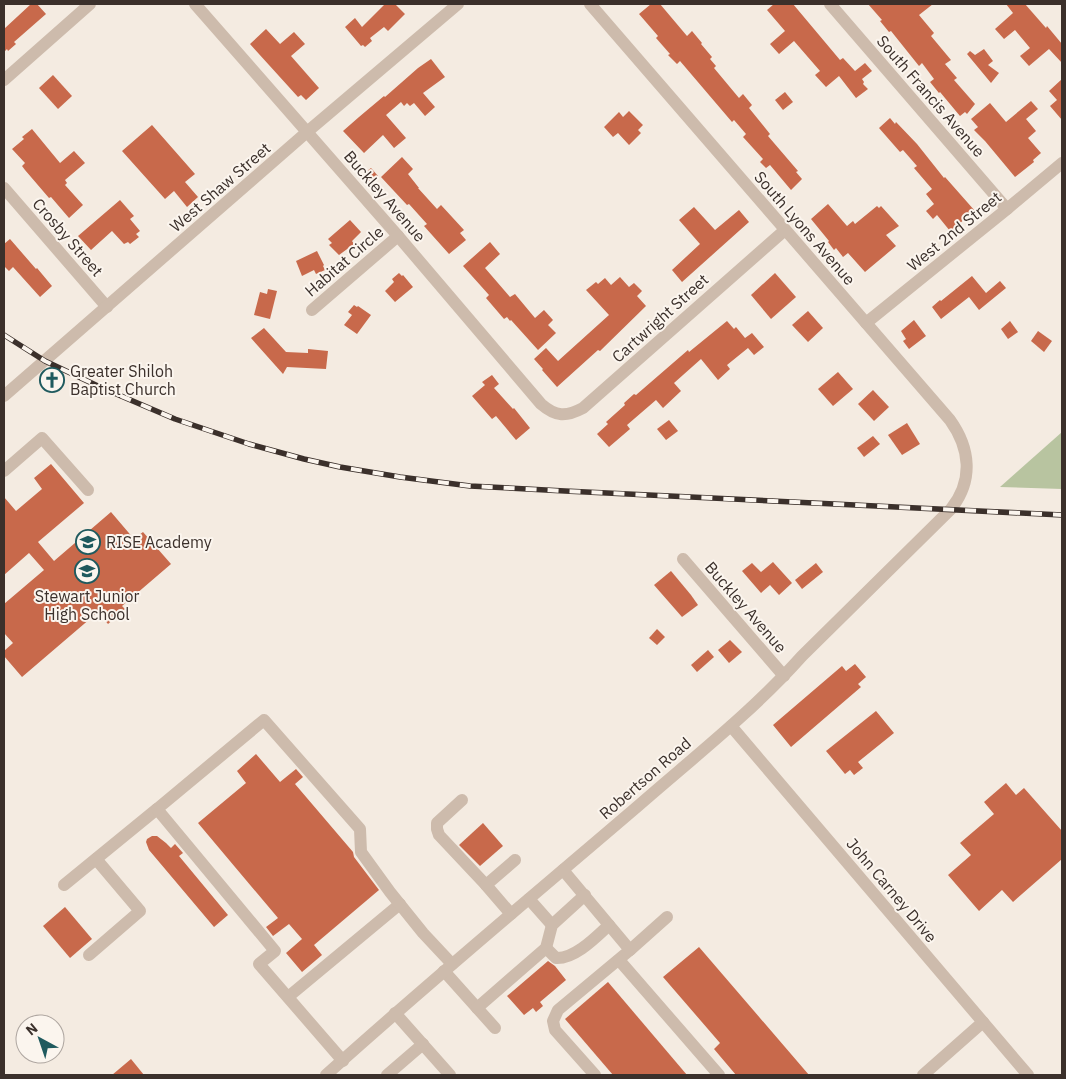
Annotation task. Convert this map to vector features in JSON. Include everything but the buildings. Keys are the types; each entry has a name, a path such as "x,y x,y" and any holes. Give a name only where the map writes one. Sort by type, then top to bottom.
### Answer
{"street":[{"path":"4,80 90,4"},
{"name":"Buckley Avenue","path":"195,4 398,236 541,404 550,411"},
{"name":"West Shaw Street","path":"4,396 307,132 458,4"},
{"name":"South Lyons Avenue","path":"590,4 958,430 967,458 967,476 964,486"},
{"name":"South Francis Avenue","path":"830,4 1007,209"},
{"name":"West 2nd Street","path":"866,323 1062,163"},
{"name":"Crosby Street","path":"4,188 107,307"},
{"name":"Cartwright Street","path":"550,411 561,415 572,414 582,408 784,230"},
{"name":"Habitat Circle","path":"312,310 398,236"},
{"path":"4,471 42,438 88,490"},
{"name":"Robertson Road","path":"326,1075 448,967 731,726 784,676 951,509 964,486"},
{"name":"Buckley Avenue","path":"683,559 784,676"},
{"path":"64,885 264,720 360,828 361,852 424,933 477,1008 495,1028"},
{"name":"John Carney Drive","path":"731,726 1028,1075"},
{"path":"462,800 437,823 436,829 439,835 511,914"},
{"path":"157,809 275,951 259,964 342,1061"},
{"path":"88,955 140,911 96,859"},
{"path":"486,886 515,860"},
{"path":"563,870 630,950"},
{"path":"477,1008 546,948 552,925 585,895"},
{"path":"528,899 552,925"},
{"path":"288,997 400,904"},
{"path":"595,1075 555,1030 553,1021 558,1010 619,960 667,917"},
{"path":"546,948 556,958 562,958 586,945 609,925"},
{"path":"619,960 719,1075"},
{"path":"395,1013 450,1075"},
{"path":"922,1075 982,1022"},
{"path":"387,1075 423,1044"}],"green space":[{"path":"1062,432 1062,489 1000,487"}],"railway":[{"path":"4,335 45,361 175,419 249,444 340,467 470,486 1062,515"}],"place":[{"name":"Greater Shiloh Baptist Church","path":"52,380"},
{"name":"RISE Academy","path":"88,542"},
{"name":"Stewart Junior High School","path":"87,571"}]}
